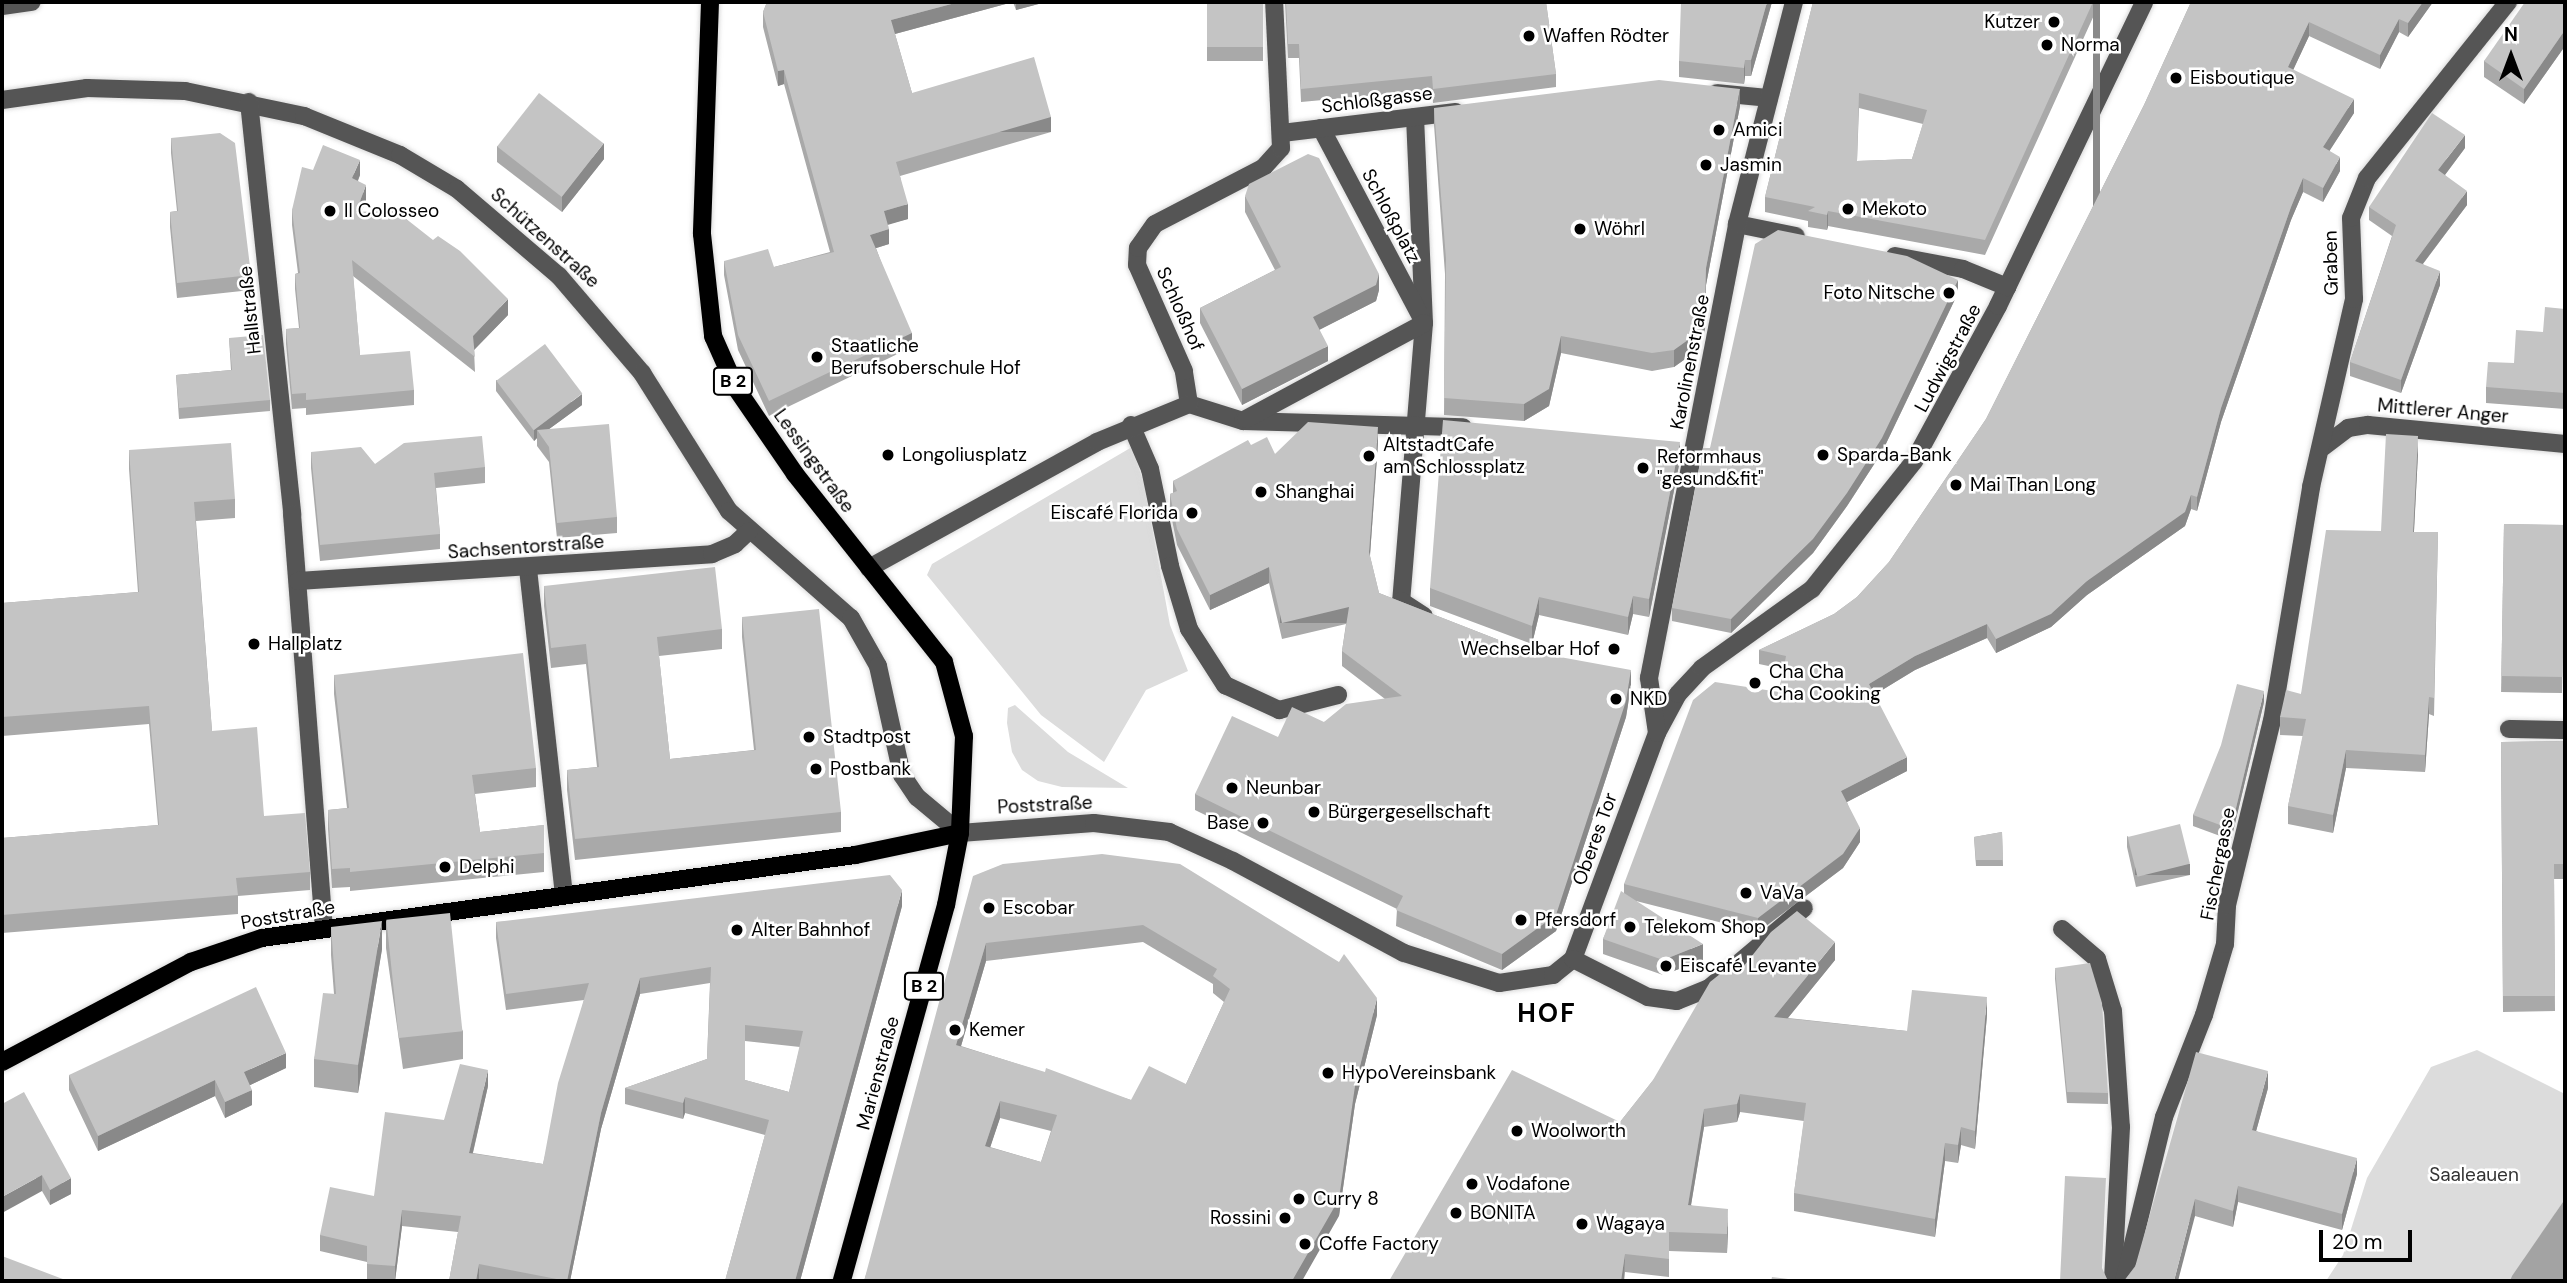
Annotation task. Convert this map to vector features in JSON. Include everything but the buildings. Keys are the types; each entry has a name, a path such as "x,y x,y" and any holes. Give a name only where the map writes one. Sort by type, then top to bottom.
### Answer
{"main road":[{"name":"Lessingstraße","path":"710,2 702,234 713,336 736,388 869,568 925,632 944,662 964,736 960,833"},
{"name":"Poststraße","path":"2,1062 191,962 262,938 855,855 960,833"},
{"name":"Marienstraße","path":"842,1281 944,915 960,833"}],"street":[{"path":"2,6 32,2"},
{"path":"1274,2 1282,133"},
{"name":"Karolinenstraße","path":"1657,733 1649,678 1737,224 1794,2"},
{"name":"Ludwigstraße","path":"1702,668 1784,613 1840,558 1891,495 1932,432 2007,287 2144,2"},
{"name":"Graben","path":"2323,447 2354,299 2351,218 2367,178 2508,2"},
{"name":"Schützenstraße","path":"2,100 87,88 185,90 249,102 304,116 400,155 457,189 514,233 601,319 642,373 714,492 749,531 851,618 878,666 902,775 917,797 960,833"},
{"path":"1696,90 1769,98"},
{"name":"Hallstraße","path":"249,102 298,581"},
{"name":"Schloßgasse","path":"1282,133 1473,110"},
{"name":"Schloßplatz","path":"1415,117 1424,323 1401,601 1436,621"},
{"name":"Schloßplatz","path":"1321,128 1424,323"},
{"name":"Schloßhof","path":"1189,404 1184,370 1138,265 1138,248 1146,232 1167,216 1263,168 1281,148 1282,133"},
{"path":"1737,224 1815,240"},
{"path":"1882,253 1963,269 2007,287"},
{"path":"1243,421 1424,323"},
{"path":"869,568 1132,425 1181,411 1189,404 1243,421 1482,429"},
{"path":"1132,425 1150,469 1170,566 1189,629 1225,685 1279,710 1338,695"},
{"name":"Mittlerer Anger","path":"2323,447 2347,428 2368,425 2565,444"},
{"path":"1672,444 1696,446"},
{"name":"Fischergasse","path":"2124,1281 2161,1130 2225,944 2227,905 2272,721 2311,487 2323,447"},
{"name":"Sachsentorstraße","path":"298,581 528,569 712,554 736,544 749,531"},
{"path":"528,569 564,894"},
{"path":"298,581 324,929"},
{"name":"Oberes Tor","path":"1573,959 1657,733 1678,694 1702,668"},
{"path":"1630,675 1649,678"},
{"path":"2509,729 2565,730"},
{"name":"Poststraße","path":"960,833 1094,823 1169,832 1223,855 1404,953 1499,983 1542,978 1573,959"},
{"path":"1573,959 1648,997 1677,1001 1709,988 1804,908"},
{"path":"2062,929 2097,959 2113,1011 2121,1127 2113,1281"}],"green space":[{"path":"1132,447 1144,484 1170,625 1188,671 1146,690 1104,762 1041,715 927,575 932,564"},
{"path":"1015,705 1068,752 1128,788 1062,787 1038,781 1022,770 1012,752 1007,723 1008,708"},
{"name":"Saaleauen","path":"2477,1050 2565,1094 2565,1199 2510,1281 2326,1281 2343,1255 2367,1178 2431,1067"}],"shaded area":[{"path":"2565,1199 2565,1281 2510,1281 2512,1276"}],"place":[{"name":"Kutzer","path":"2054,22"},
{"name":"Waffen Rödter","path":"1529,36"},
{"name":"Norma","path":"2047,45"},
{"name":"Eisboutique","path":"2176,78"},
{"name":"Amici","path":"1719,130"},
{"name":"Jasmin","path":"1706,165"},
{"name":"Mekoto","path":"1848,209"},
{"name":"Il Colosseo","path":"330,211"},
{"name":"Wöhrl","path":"1580,229"},
{"name":"Foto Nitsche","path":"1949,293"},
{"name":"Staatliche Berufsoberschule Hof","path":"817,357"},
{"name":"Longoliusplatz","path":"888,455"},
{"name":"Sparda-Bank","path":"1823,455"},
{"name":"AltstadtCafe am Schlossplatz","path":"1369,456"},
{"name":"Reformhaus \"gesund&fit\"","path":"1643,468"},
{"name":"Mai Than Long","path":"1956,485"},
{"name":"Shanghai","path":"1261,492"},
{"name":"Eiscafé Florida","path":"1192,513"},
{"name":"Hallplatz","path":"254,644"},
{"name":"Wechselbar Hof","path":"1614,649"},
{"name":"Cha Cha Cha Cooking","path":"1755,683"},
{"name":"NKD","path":"1616,699"},
{"name":"Stadtpost","path":"809,737"},
{"name":"Postbank","path":"816,769"},
{"name":"Neunbar","path":"1232,788"},
{"name":"Bürgergesellschaft","path":"1314,812"},
{"name":"Base","path":"1263,823"},
{"name":"Delphi","path":"445,867"},
{"name":"VaVa","path":"1746,893"},
{"name":"Escobar","path":"989,908"},
{"name":"Pfersdorf","path":"1521,920"},
{"name":"Telekom Shop","path":"1630,927"},
{"name":"Alter Bahnhof","path":"737,930"},
{"name":"Eiscafé Levante","path":"1666,966"},
{"name":"Kemer","path":"955,1030"},
{"name":"HypoVereinsbank","path":"1328,1073"},
{"name":"Woolworth","path":"1517,1131"},
{"name":"Vodafone","path":"1472,1184"},
{"name":"Curry 8","path":"1299,1199"},
{"name":"BONITA","path":"1456,1213"},
{"name":"Rossini","path":"1285,1218"},
{"name":"Wagaya","path":"1582,1224"},
{"name":"Coffe Factory","path":"1305,1244"}],"district":[{"name":"HOF","path":"1547,1014"}]}
